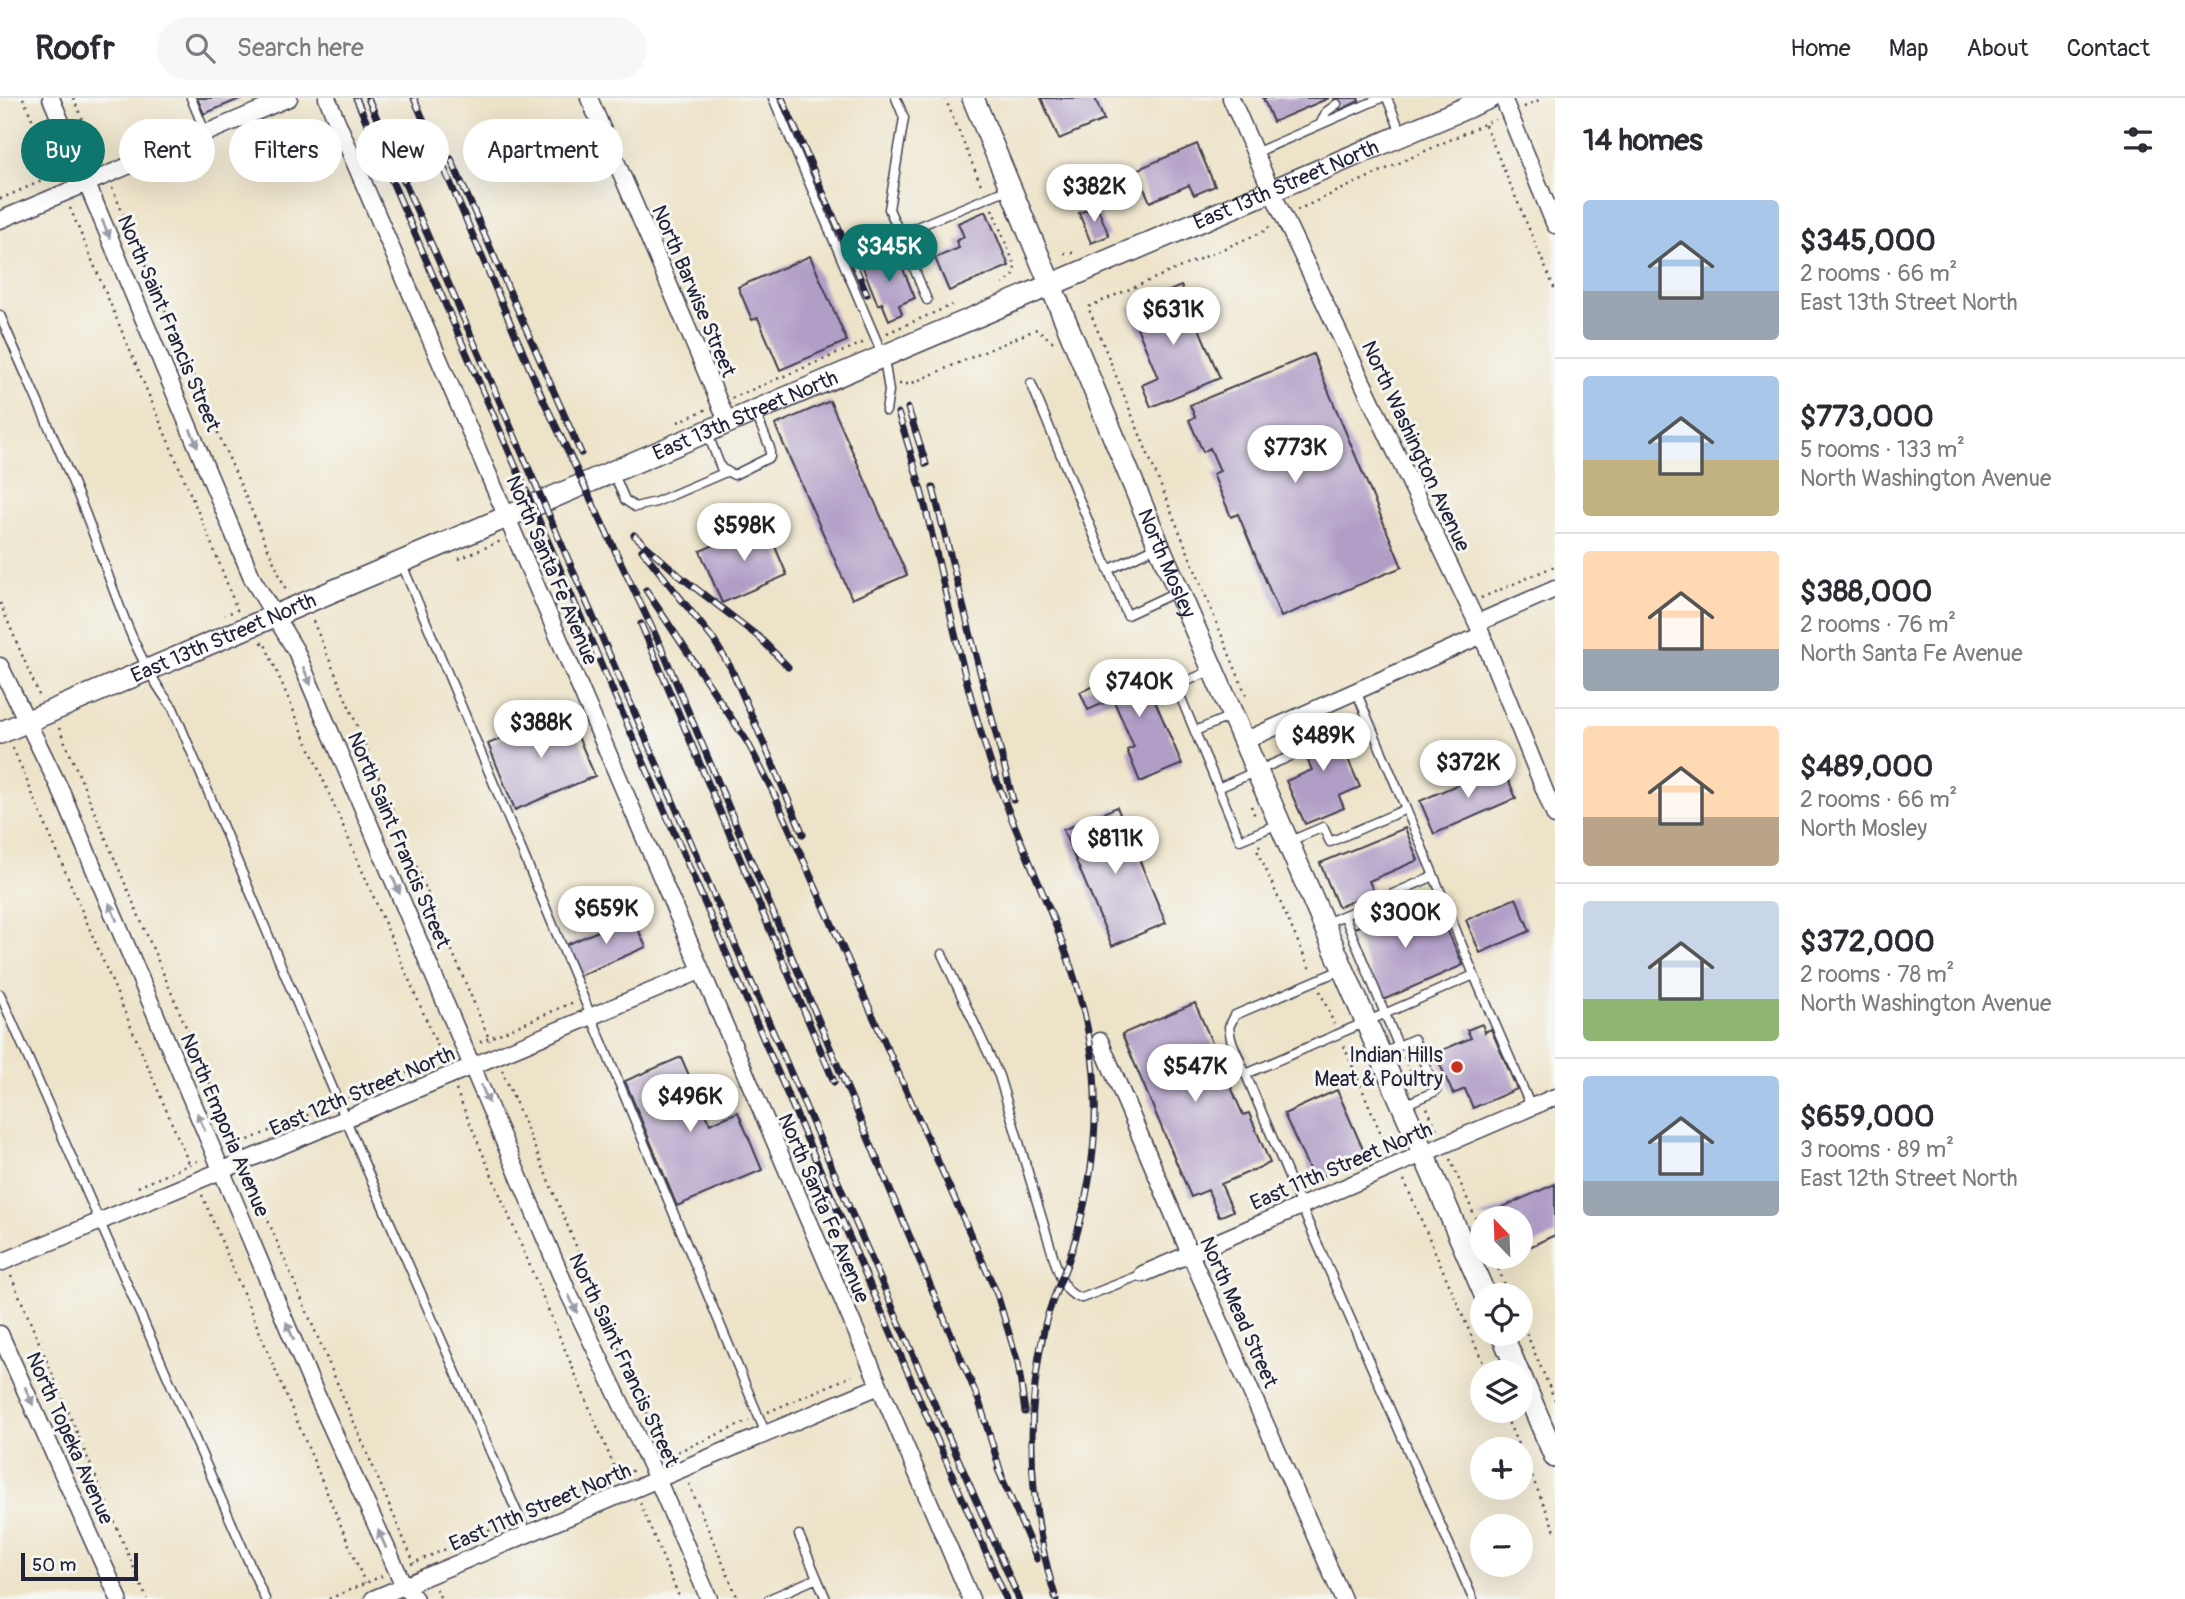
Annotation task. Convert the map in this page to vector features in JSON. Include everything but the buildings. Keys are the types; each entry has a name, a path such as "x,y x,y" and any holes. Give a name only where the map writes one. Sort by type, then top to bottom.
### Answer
{"main road":[{"name":"North Mosley","path":"973,98 1159,546 1244,740 1249,774 1284,833 1324,924 1346,957 1390,1049 1404,1105 1480,1283"},
{"name":"East 13th Street North","path":"0,733 23,713 149,670 401,562 511,526 613,472 1489,98"},
{"path":"1533,1405 1555,1457"}],"street":[{"name":"North Saint Francis Street","path":"51,98 253,580 296,651 567,1290 660,1487 709,1599"},
{"path":"215,130 289,98"},
{"name":"North Santa Fe Avenue","path":"327,98 877,1387 971,1599"},
{"name":"North Barwise Street","path":"589,98 728,423"},
{"name":"North Washington Avenue","path":"1231,98 1271,190 1480,629 1555,816"},
{"path":"1506,106 1555,225"},
{"path":"0,220 119,171"},
{"path":"1244,740 1356,691 1555,589"},
{"name":"North Emporia Avenue","path":"0,666 62,793 313,1387 410,1594"},
{"name":"East 12th Street North","path":"0,1263 700,971"},
{"name":"North Mead Street","path":"1100,1041 1190,1254 1343,1599"},
{"name":"East 11th Street North","path":"1143,1274 1555,1097"},
{"name":"North Topeka Avenue","path":"0,1334 119,1599"},
{"name":"East 11th Street North","path":"373,1599 410,1594 527,1535 660,1487 766,1435 877,1387"}],"lane":[{"path":"191,98 200,119"},
{"path":"774,98 884,358 888,384 886,411"},
{"path":"896,98 904,118 889,209 927,300"},
{"path":"1255,153 1378,99 1402,135"},
{"path":"1321,124 1326,112 1337,104"},
{"path":"900,234 1011,188"},
{"path":"0,315 81,501 105,569 156,687 173,708 527,1535"},
{"path":"1031,383 1126,615 1179,591"},
{"path":"707,432 721,468 734,475 767,461 770,457 770,448 755,412"},
{"path":"613,472 625,500 635,507 644,506 726,472"},
{"path":"1108,570 1159,546"},
{"path":"401,562 766,1435"},
{"path":"1213,670 1176,686 1240,840 1260,832 1284,833 1323,827 1330,842 1406,809"},
{"path":"1356,691 1531,1107"},
{"path":"1195,731 1233,715"},
{"path":"1218,788 1298,753"},
{"path":"1324,924 1434,876"},
{"path":"1344,915 1346,957 1315,981 1231,1019 1231,1039 1473,1599"},
{"path":"942,954 999,1076 1055,1262 1068,1290 1073,1297 1082,1298 1143,1274"},
{"path":"1246,1074 1474,975"},
{"path":"0,994 90,1204 102,1221 265,1599"},
{"path":"1390,1049 1414,1039 1436,1091 1404,1105"},
{"path":"799,1535 826,1599"},
{"path":"769,1599 817,1578"}],"path":[{"path":"23,98 32,119"},
{"path":"73,98 286,590 299,585"},
{"path":"1088,307 1267,230 1272,221 1485,124 1506,106 1544,98"},
{"path":"1485,124 1555,290"},
{"path":"0,198 39,182"},
{"path":"59,182 217,557 237,610 225,615"},
{"path":"991,289 1014,275"},
{"path":"677,423 952,305"},
{"path":"888,384 910,384 1037,329 1061,350"},
{"path":"457,560 511,526"},
{"path":"1478,600 1555,566"},
{"path":"0,603 39,695 23,713"},
{"path":"305,624 313,621 665,1457 852,1376"},
{"path":"264,642 618,1476 329,1599"},
{"path":"1249,774 1260,832 1264,840 1257,850 1482,1360"},
{"path":"129,1191 577,1001"},
{"path":"0,1263 9,1270 147,1599"},
{"path":"1532,1346 1555,1400"},
{"path":"1533,1480 1555,1531"},
{"path":"640,1504 660,1487 690,1483 738,1599"},
{"path":"410,1594 436,1588 441,1599"}],"railway":[{"path":"356,98 1006,1599"},
{"path":"368,98 1019,1599"},
{"path":"414,98 542,397 662,649 979,1401 1002,1476"},
{"path":"782,98 867,294"},
{"path":"451,159 581,453"},
{"path":"908,408 926,464"},
{"path":"898,413 924,500 977,721 1005,802 1067,955 1088,1033 1094,1074 1094,1146 1087,1193 1068,1262 1045,1325 1034,1395 1032,1463 1035,1497 1056,1599"},
{"path":"933,488 1013,800"},
{"path":"634,535 681,577 760,638 788,667"},
{"path":"642,550 713,639 731,668 803,834"},
{"path":"646,590 748,743 773,792 997,1294 1018,1363 1025,1412"},
{"path":"641,624 834,1082"},
{"path":"998,1469 1037,1559"}],"place":[{"name":"Indian Hills Meat & Poultry","path":"1457,1067"}]}
